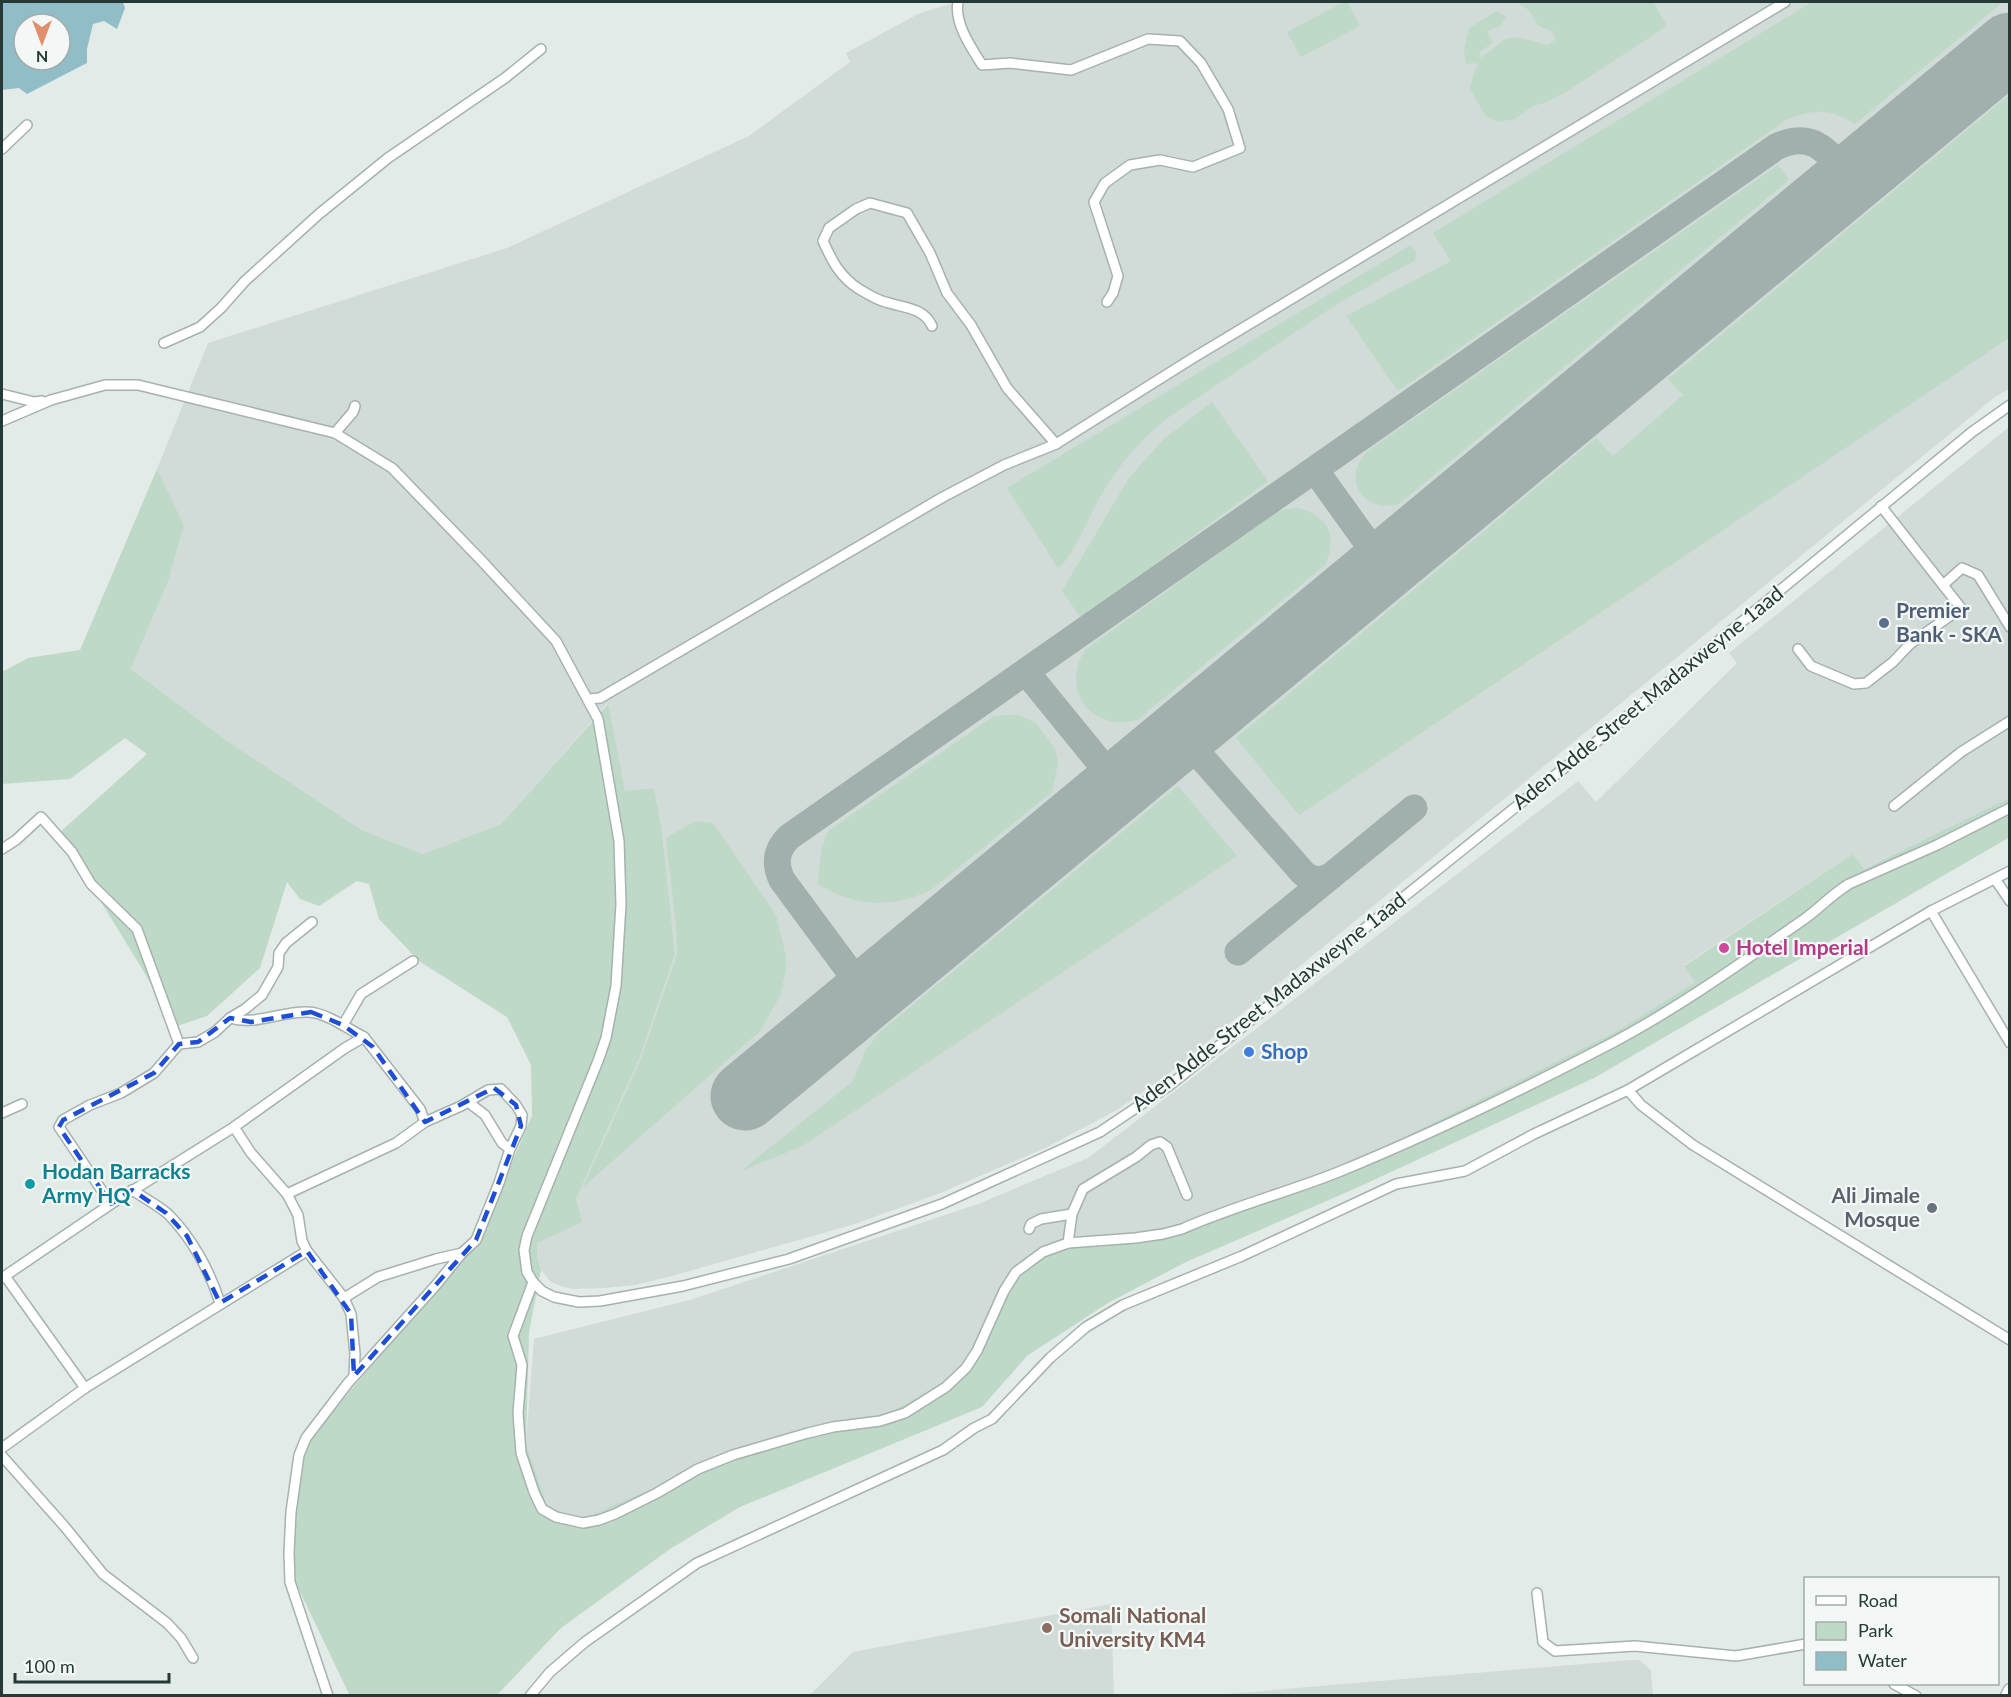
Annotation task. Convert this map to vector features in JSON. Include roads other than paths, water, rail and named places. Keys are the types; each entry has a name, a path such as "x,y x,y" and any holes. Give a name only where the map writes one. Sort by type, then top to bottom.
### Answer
{"main road":[{"path":"2007,1695 2010,1690"}],"street":[{"path":"958,2 960,24 982,65 1010,63 1071,70 1148,39 1180,41 1201,63 1228,109 1240,148 1193,168 1160,160 1130,165 1105,183 1094,202 1118,276 1113,293 1107,302"},
{"path":"588,699 600,698 943,497 1004,465 1056,444 1193,358 1785,2"},
{"path":"164,343 200,327 245,281 326,208 388,158 505,78 541,49"},
{"path":"2,149 27,125"},
{"path":"932,326 930,321 918,311 889,303 858,289 836,270 823,241 829,228 856,209 870,203 907,213 930,253 947,293 971,325 1007,388 1056,444"},
{"path":"2,421 51,400 105,385 138,385 335,433 392,468 480,559 556,641 588,699 598,719 619,841 621,904 616,986 606,1038 598,1061 527,1236 524,1260 533,1282 513,1336 522,1365 518,1413 521,1452 534,1492 542,1509 556,1517 583,1523 615,1514 698,1469 733,1455 833,1427 880,1421 905,1413 946,1387 972,1359 1004,1291 1016,1272 1043,1251 1068,1243 1136,1238 1182,1229 1206,1218 1335,1173 1457,1119 1613,1043 1655,1018 1805,919 1837,891 1849,884 1937,845 2010,808"},
{"path":"2,393 34,402 51,400"},
{"name":"Aden Adde Street Madaxweyne 1aad","path":"533,1282 542,1291 554,1297 579,1302 600,1301 683,1286 789,1259 942,1204 1100,1132 1170,1085 1584,752 1972,432 2010,405"},
{"path":"335,433 353,412 355,406"},
{"path":"1798,649 1810,666 1827,674 1854,684 1869,682 1910,644 1961,608 1881,506"},
{"path":"1943,585 1962,568 1978,574 2010,627"},
{"path":"1894,806 1961,752 2010,721"},
{"path":"2,849 16,840 41,817 72,852 91,884 137,929 179,1044"},
{"path":"530,1695 549,1672 585,1642 697,1563 943,1450 974,1428 992,1419 1050,1358 1086,1327 1123,1305 1242,1256 1396,1184 1465,1171 1534,1134 1628,1090 1930,911 2010,870"},
{"path":"1995,879 2010,901"},
{"path":"1930,911 2010,1043"},
{"path":"111,1204 59,1126 63,1120 121,1093 154,1073 179,1044 198,1042 246,1009 262,995 278,967 279,953 286,943 312,922"},
{"path":"342,1025 361,994 413,962"},
{"path":"230,1018 251,1022 311,1012 342,1025 364,1037 420,1108 425,1122"},
{"path":"85,1388 3,1277 132,1190 234,1126 364,1037"},
{"path":"286,1194 396,1143 425,1122 488,1090 501,1089 522,1115 521,1126 476,1240 354,1376 306,1438 299,1455 291,1512 289,1553 291,1582 328,1695"},
{"path":"1628,1090 1641,1106 1693,1145 2010,1340"},
{"path":"468,1102 485,1115 502,1143 510,1149"},
{"path":"2,1113 22,1104"},
{"path":"234,1126 251,1153 286,1194 298,1215 302,1242 307,1251 344,1298 351,1314 355,1354 354,1376"},
{"path":"1068,1243 1072,1214 1083,1190 1136,1157 1150,1145 1160,1142 1167,1147 1187,1195"},
{"path":"132,1190 166,1213 187,1236 213,1281 220,1303"},
{"path":"1029,1229 1031,1224 1041,1219 1072,1214"},
{"path":"2,1448 85,1388 307,1251"},
{"path":"344,1298 378,1277 462,1253"},
{"path":"2,1456 103,1574 167,1623 181,1638 193,1658"},
{"path":"1537,1593 1543,1642 1555,1651 1635,1646 1736,1656 1804,1644"},
{"path":"1898,1685 1916,1695"}],"water":[{"path":"2,2 123,2 125,8 117,29 104,21 93,24 87,49 87,63 72,71 72,12 12,12 12,72 70,72 27,94 19,88 2,90"}],"place":[{"name":"Premier Bank - SKA","path":"1884,623"},
{"name":"Hotel Imperial","path":"1724,948"},
{"name":"Shop","path":"1249,1052"},
{"name":"Hodan Barracks Army HQ","path":"30,1184"},
{"name":"Ali Jimale Mosque","path":"1932,1208"},
{"name":"Somali National University KM4","path":"1047,1628"}]}
